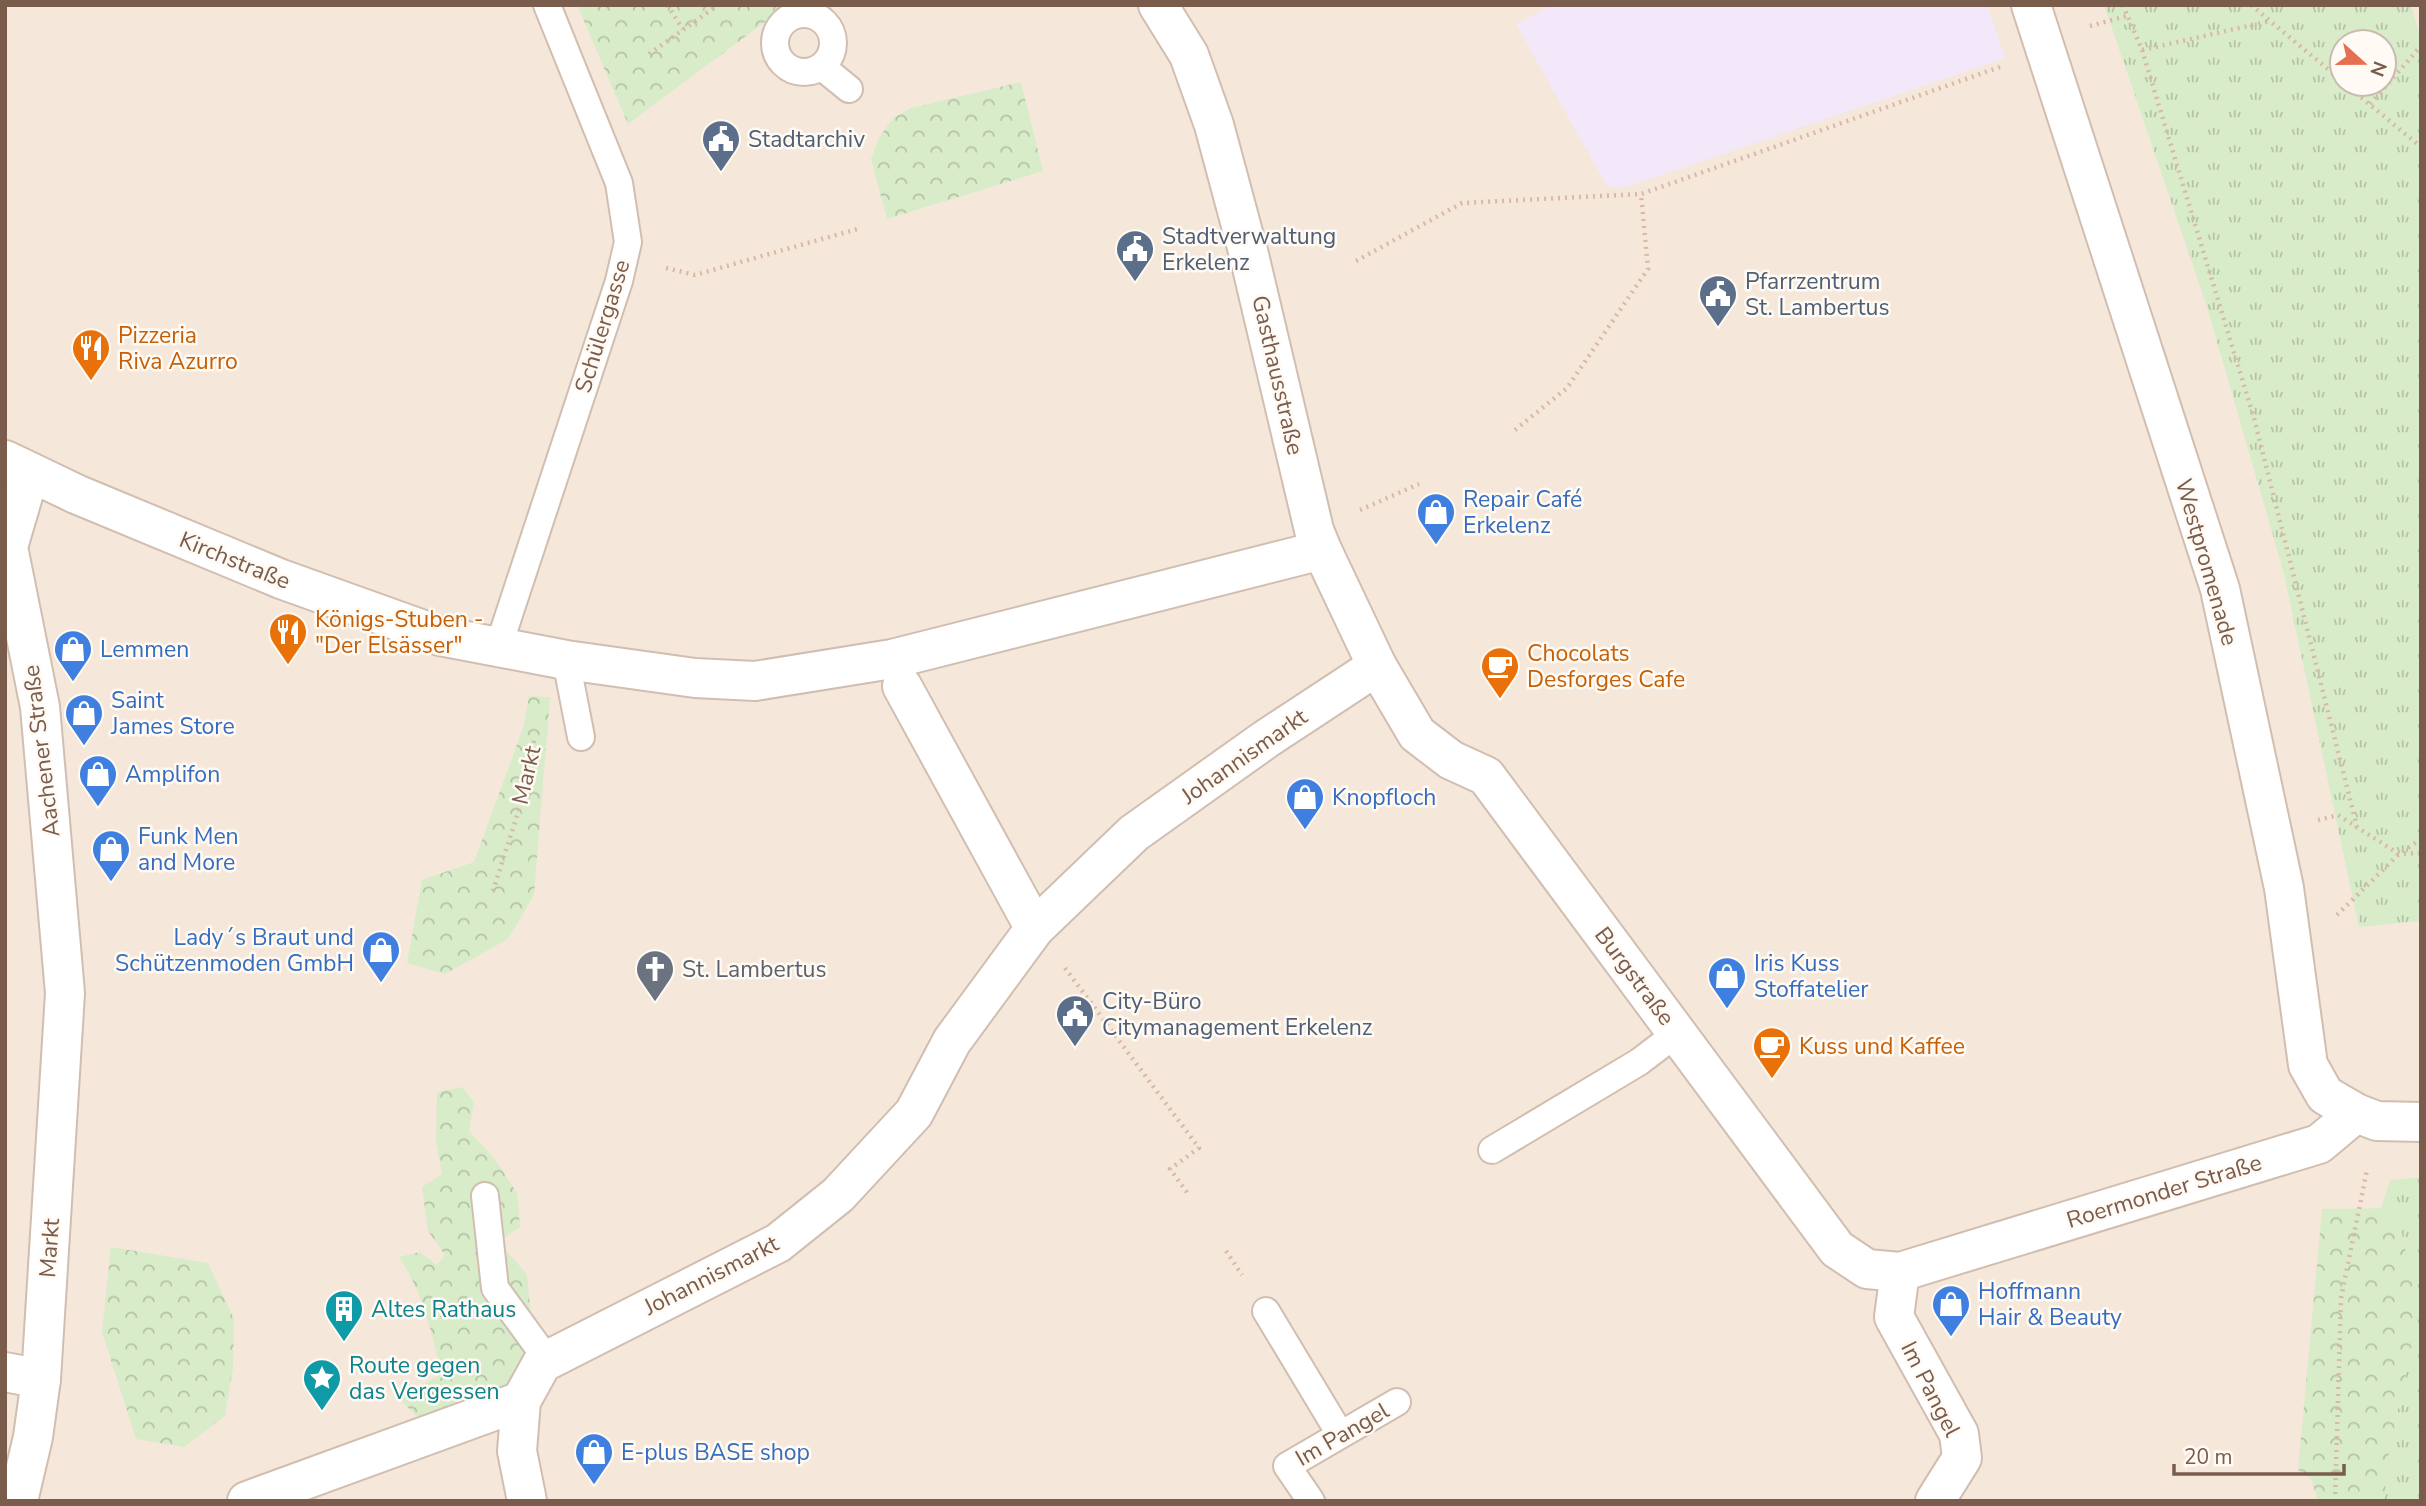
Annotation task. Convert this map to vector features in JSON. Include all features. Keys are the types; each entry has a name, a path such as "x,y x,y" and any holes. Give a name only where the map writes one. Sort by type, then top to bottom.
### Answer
{"street":[{"name":"Gasthausstraße","path":"1158,5 1189,55 1214,125 1250,255 1318,540"},
{"name":"Westpromenade","path":"2038,22 2220,589 2284,888 2308,1065 2325,1095 2367,1117"},
{"name":"Kirchstraße","path":"18,466 166,531 377,616 440,636 637,672 755,681 892,659 1318,540"},
{"name":"Aachener Straße","path":"18,466 8,547 40,707 65,993"},
{"path":"1318,540 1377,666"},
{"name":"Johannismarkt","path":"521,1401 542,1363 551,1357 778,1244 838,1195 914,1113 952,1041 1031,922 1135,833 1266,739 1377,666"},
{"name":"Burgstraße","path":"1377,666 1417,734 1451,760 1486,776 1838,1249 1867,1269 1900,1272"},
{"path":"901,687 1031,922"},
{"name":"Markt","path":"18,1501 33,1437 23,1375 65,993"},
{"path":"2367,1117 2421,1122"},
{"name":"Roermonder Straße","path":"1900,1272 2319,1144 2367,1117"},
{"name":"Im Pangel","path":"1900,1272 1894,1317 1959,1434 1962,1458 1935,1501"},
{"path":"247,1501 521,1401 517,1451 527,1501"}],"lane":[{"name":"Schülergasse","path":"498,648 628,242 619,183 547,5"},
{"path":"783,12 813,14 824,21 832,32 834,45 830,58 822,67 810,73 796,72 784,66 774,41 783,12"},
{"path":"822,67 849,89"},
{"path":"558,659 581,737"},
{"path":"1492,1150 1639,1062 1677,1033"},
{"path":"485,1196 495,1288 541,1351 551,1357"},
{"path":"1266,1311 1340,1434"},
{"name":"Im Pangel","path":"1311,1501 1287,1466 1397,1402"}],"path":[{"path":"667,5 683,29"},
{"path":"649,54 718,5"},
{"path":"2123,5 2142,50 2254,418 2357,827"},
{"path":"2251,5 2328,70"},
{"path":"2142,50 2270,21"},
{"path":"1356,261 1462,203 1641,194 2000,68 2038,22"},
{"path":"2370,104 2421,46"},
{"path":"2363,98 2421,147"},
{"path":"1515,430 1567,388 1648,269 1641,194"},
{"path":"624,257 695,275 861,228"},
{"path":"1318,540 1419,484"},
{"name":"Markt","path":"494,891 521,803 558,659"},
{"path":"2272,832 2338,815 2399,854 2421,853"},
{"path":"2293,957 2399,854 2421,839"},
{"path":"1031,922 1199,1148 1170,1169 1189,1195"},
{"path":"2335,1501 2341,1298 2367,1117"}],"shaded area":[{"path":"5,5 2421,5 2421,1501 5,1501"},
{"path":"1553,5 1987,5 2005,58 1629,186 1608,188 1516,24"}],"green space":[{"path":"577,5 788,5 628,124"},
{"path":"2104,5 2411,5 2421,39 2421,921 2359,927 2283,570 2206,304"},
{"path":"1021,82 1043,171 887,219 871,159 879,138 893,118 911,108"},
{"path":"529,696 550,697 534,895 508,939 445,974 407,963 422,880 474,862 523,728"},
{"path":"462,1087 474,1102 469,1131 494,1158 517,1193 520,1227 498,1242 527,1274 533,1339 524,1389 429,1428 399,1399 441,1374 420,1299 399,1257 420,1252 437,1265 445,1255 428,1231 422,1187 442,1174 436,1143 437,1092"},
{"path":"2421,1177 2421,1501 2384,1501 2389,1452 2381,1208 2390,1180"},
{"path":"2397,1208 2418,1315 2389,1452 2384,1501 2318,1501 2311,1479 2298,1470 2322,1209"},
{"path":"111,1247 208,1263 234,1319 233,1368 225,1416 184,1447 136,1439 102,1332"}],"place":[{"name":"Stadtarchiv","path":"721,173"},
{"name":"Stadtverwaltung Erkelenz","path":"1135,283"},
{"name":"Pfarrzentrum St. Lambertus","path":"1718,328"},
{"name":"Pizzeria Riva Azurro","path":"91,382"},
{"name":"Repair Café Erkelenz","path":"1436,546"},
{"name":"Königs-Stuben - \"Der Elsässer\"","path":"288,666"},
{"name":"Lemmen","path":"73,683"},
{"name":"Chocolats Desforges Cafe","path":"1500,700"},
{"name":"Saint James Store","path":"84,747"},
{"name":"Amplifon","path":"98,808"},
{"name":"Knopfloch","path":"1305,831"},
{"name":"Funk Men and More","path":"111,883"},
{"name":"Lady´s Braut und Schützenmoden GmbH","path":"381,984"},
{"name":"St. Lambertus","path":"655,1003"},
{"name":"Iris Kuss Stoffatelier","path":"1727,1010"},
{"name":"City-Büro Citymanagement Erkelenz","path":"1075,1048"},
{"name":"Kuss und Kaffee","path":"1772,1080"},
{"name":"Hoffmann Hair & Beauty","path":"1951,1338"},
{"name":"Altes Rathaus","path":"344,1343"},
{"name":"Route gegen das Vergessen","path":"322,1412"},
{"name":"E-plus BASE shop","path":"594,1486"}]}
